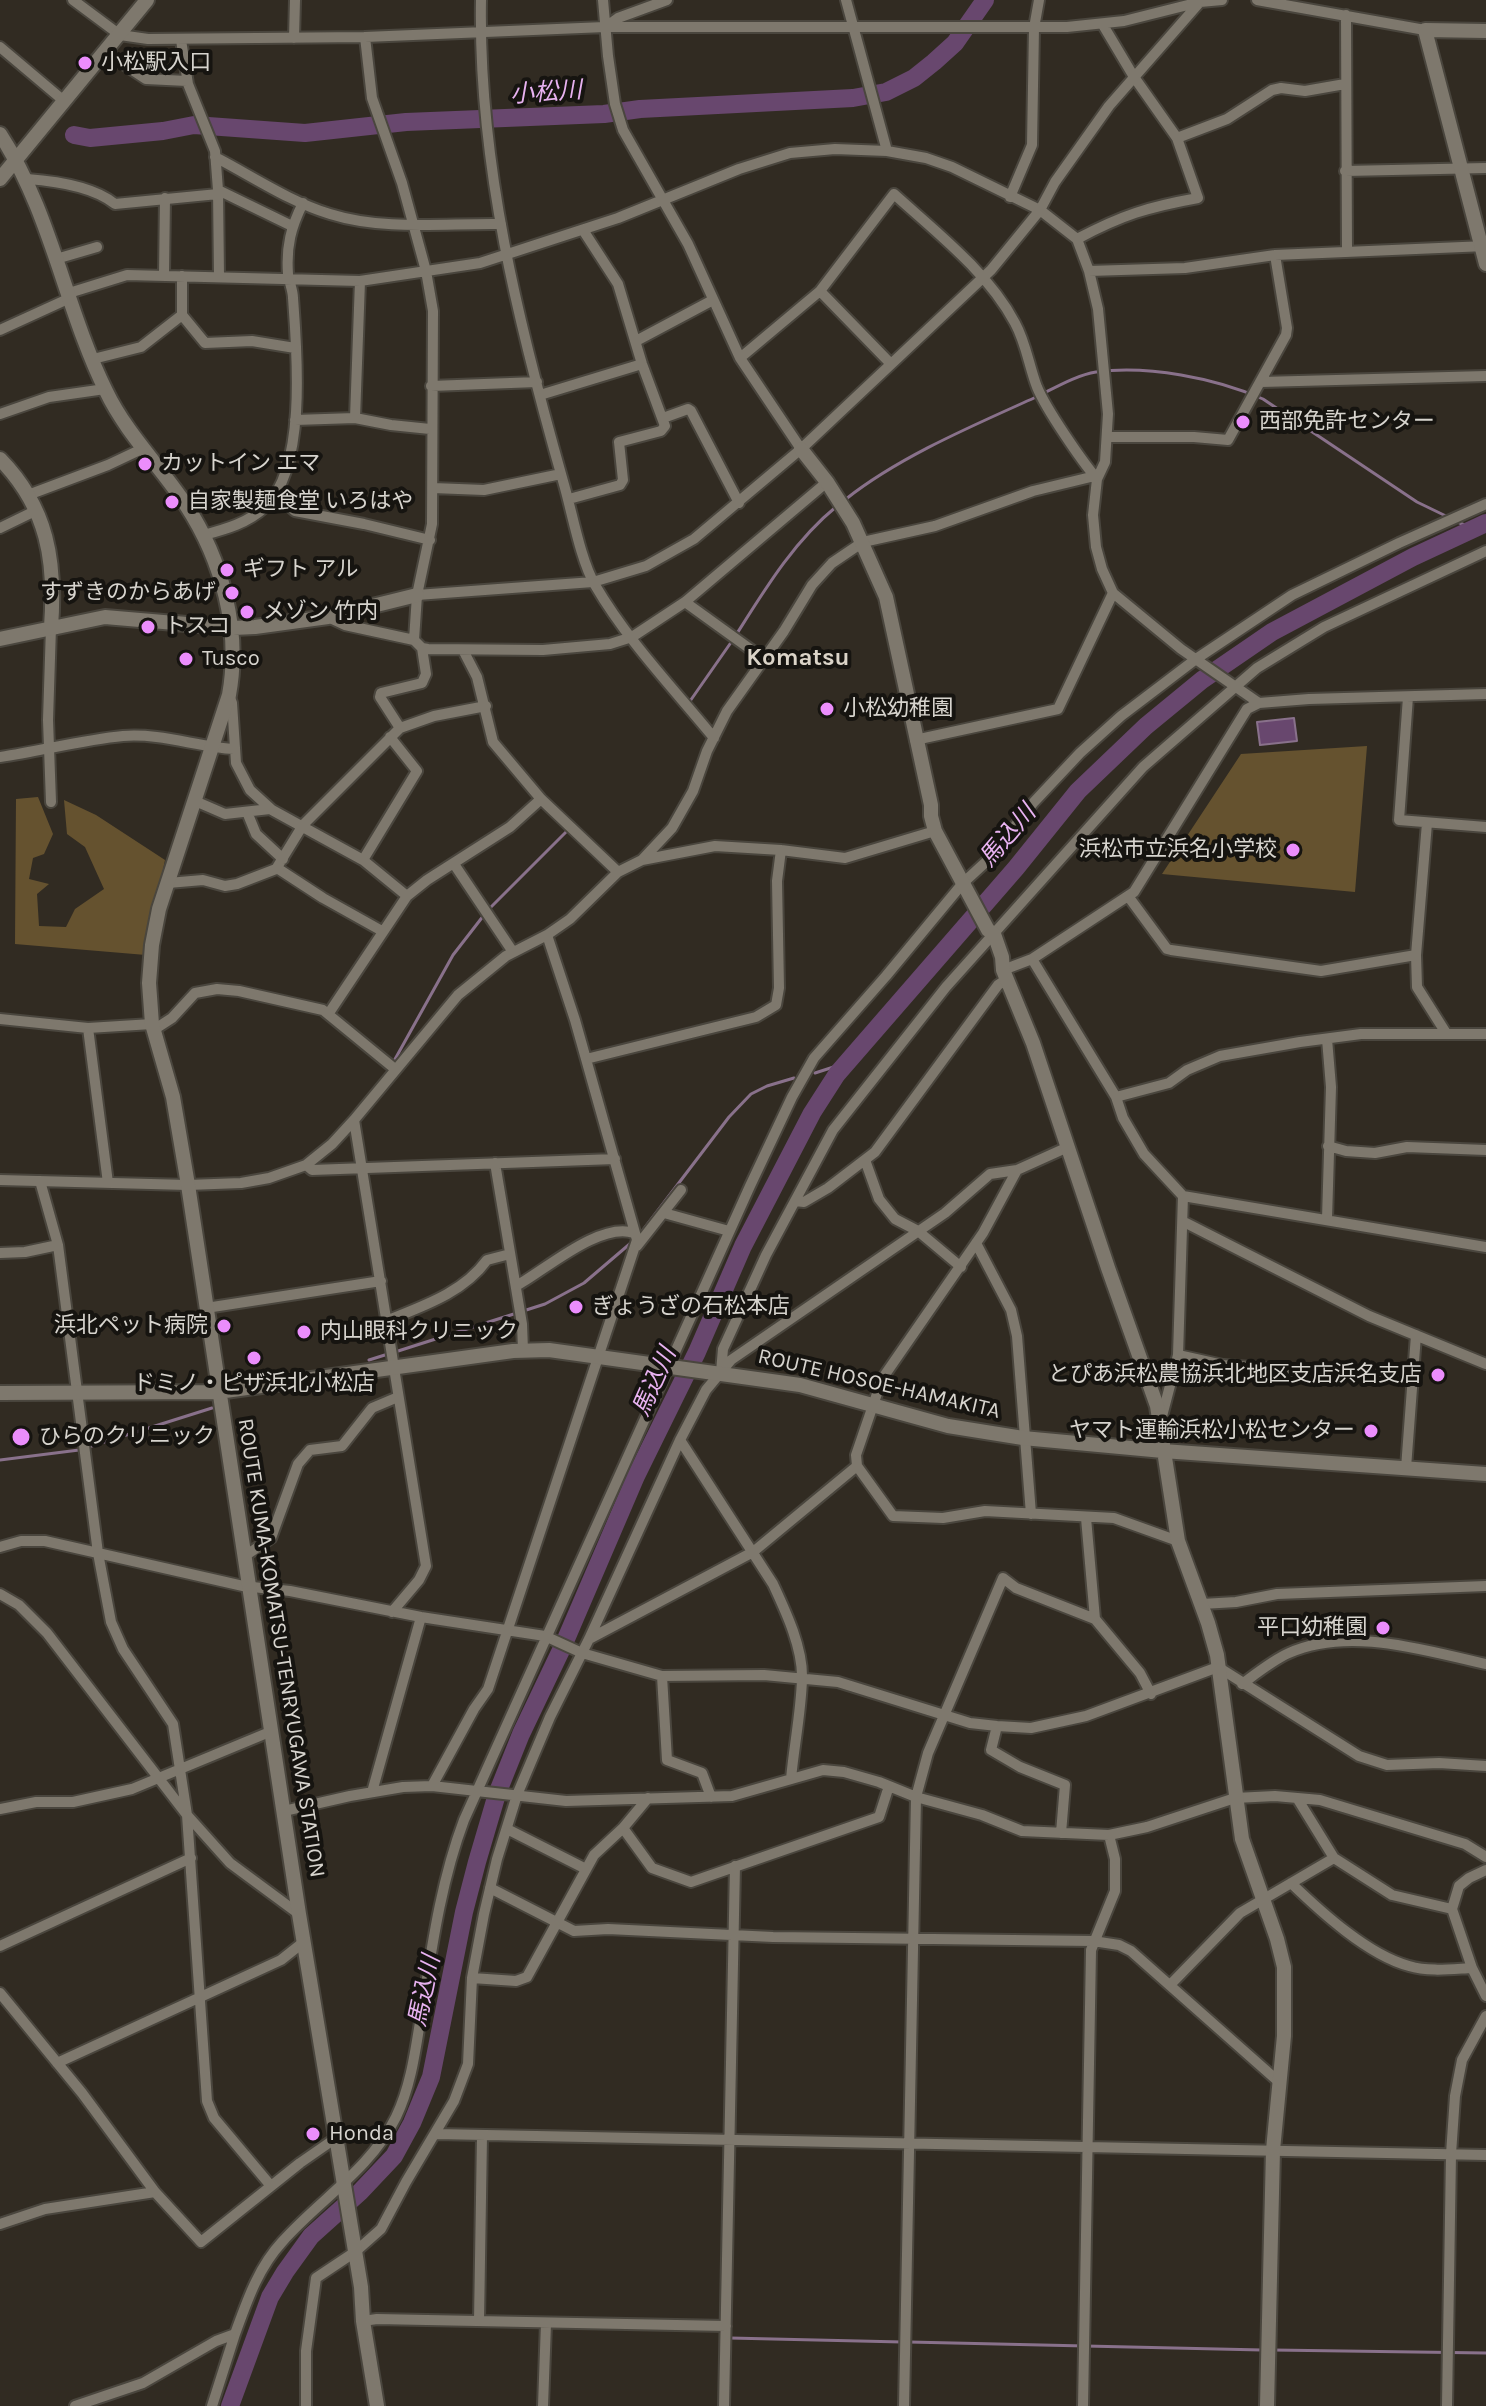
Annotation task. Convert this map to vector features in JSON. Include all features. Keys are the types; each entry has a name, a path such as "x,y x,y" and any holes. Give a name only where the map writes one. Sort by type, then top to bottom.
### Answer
{"main road":[{"path":"0,179 9,155 64,101 147,0"},
{"path":"1486,31 1425,30 1486,264"},
{"name":"ROUTE KUMA-KOMATSU-TENRYUGAWA STATION","path":"0,134 9,155 27,179 105,389 125,424 186,505 204,535 216,565 233,628 234,659 229,695 159,909 149,983 154,1026 173,1097 188,1185 377,2406"},
{"path":"801,449 827,482 863,542 889,604 935,831 1002,957 1005,975 1033,1043 1161,1421 1178,1541 1202,1604 1218,1667 1242,1839 1284,1967 1284,2036 1273,2150 1267,2406"},
{"path":"0,459 28,495 46,532 53,580 51,627"},
{"path":"0,639 105,617 233,628 328,617 417,595"},
{"name":"ROUTE HOSOE-HAMAKITA","path":"0,1393 218,1392 392,1358 549,1350 800,1385 948,1426 1023,1438 1486,1474"}],"street":[{"path":"73,0 120,35 181,40 365,37 605,27 1034,28 1103,25 1201,1 1222,0"},
{"path":"294,38 295,0"},
{"path":"481,0 480,33 487,119 501,224 540,395 593,582 632,637 714,738"},
{"path":"603,0 615,104 630,146 664,201 740,358 801,449"},
{"path":"605,27 618,18 667,0"},
{"path":"846,0 887,151"},
{"path":"1010,197 1032,145 1034,28 1039,0"},
{"path":"1257,0 1425,30"},
{"path":"417,595 593,582 623,575 666,557 694,539 801,449 983,278 1040,210 1081,144 1134,77 1201,1"},
{"path":"1346,15 1347,251"},
{"path":"1077,239 1112,220 1146,208 1198,198 1177,138 1134,77 1103,25"},
{"path":"365,37 372,98 402,183 426,271 433,311 430,429 433,488 430,540 417,595 418,644 425,680 381,693 380,697 400,728"},
{"path":"181,40 187,81 215,157 219,276"},
{"path":"0,47 64,101"},
{"path":"105,52 146,79 187,81"},
{"path":"1177,138 1227,119 1272,90 1305,91 1345,84"},
{"path":"0,330 69,296 127,275 360,281 480,263 507,255 664,201 739,169 790,153 835,149 887,151 926,158 952,167 1040,210 1077,239 1098,309 1104,378 1108,437 1105,462 1096,477 1093,515 1099,559 1113,593 1196,659 1259,703"},
{"path":"215,157 330,214 382,224 501,224"},
{"path":"1345,171 1486,168"},
{"path":"27,179 74,187 105,196 115,204 218,192 292,226"},
{"path":"740,358 820,291 894,194 983,278 1016,325 1044,400 1096,477"},
{"path":"164,275 165,198"},
{"path":"204,535 247,520 267,506 276,494 292,451 295,348 293,293 287,255 292,226 303,203"},
{"path":"569,499 622,483 619,442 661,431 665,426 618,284 583,230"},
{"path":"1089,271 1185,268 1275,255 1483,245"},
{"path":"56,259 97,247"},
{"path":"1108,437 1228,440 1286,335 1275,255"},
{"path":"182,276 182,315 205,343 252,341 295,348"},
{"path":"355,418 360,281"},
{"path":"820,291 891,364"},
{"path":"636,341 713,300"},
{"path":"93,359 141,347 182,315"},
{"path":"540,395 642,364"},
{"path":"1259,386 1486,376"},
{"path":"431,386 537,382"},
{"path":"0,414 49,397 105,389"},
{"path":"663,418 688,409 691,411 739,503"},
{"path":"295,420 355,418 430,429"},
{"path":"28,495 144,448"},
{"path":"433,488 484,490 561,474"},
{"path":"642,860 672,828 693,791 727,711 812,585 832,563 863,542 935,526 1022,495 1096,477"},
{"path":"328,617 345,625 418,644 463,650 543,650 610,644 632,637 685,602 827,482"},
{"path":"276,494 295,511 430,540"},
{"path":"212,2406 251,2288 280,2243 345,2188 374,2153 396,2118 406,2094 453,1850 729,1231 792,1097 814,1058 988,860 1034,802 1080,753 1121,716 1196,659 1292,595 1486,504"},
{"path":"0,528 35,511"},
{"path":"716,1374 723,1349 766,1255 833,1130 991,932 1143,767 1257,668 1324,627 1486,551"},
{"path":"915,740 1058,709 1113,593"},
{"path":"685,602 764,659"},
{"path":"51,627 51,802"},
{"path":"463,650 477,677 493,742 541,799 618,872"},
{"path":"795,1201 804,1202 828,1188 875,1152 1005,975 1134,892 1247,709 1259,703 1309,699 1486,694"},
{"path":"229,695 236,763 245,784 270,809 363,860 407,896"},
{"path":"1408,697 1399,820 1486,827"},
{"path":"168,883 203,880 225,886 237,884 280,863 303,825 400,728 434,716 486,706"},
{"path":"0,757 124,736 179,739 213,748 234,749"},
{"path":"363,860 417,771 390,737"},
{"path":"329,1013 407,896 510,827 541,799"},
{"path":"195,801 225,814 270,809"},
{"path":"247,812 256,834 280,863 323,898 382,931"},
{"path":"1427,823 1416,955 1417,987 1446,1033"},
{"path":"0,1180 188,1185 255,1180 306,1165 332,1144 354,1120 458,995 513,952 570,919 618,872 642,860 715,846 845,858 935,831"},
{"path":"586,1059 756,1017 776,1005 779,988 777,881 781,850"},
{"path":"454,864 513,952"},
{"path":"1128,896 1167,949 1171,950 1321,971 1416,955"},
{"path":"547,935 615,1159 635,1240"},
{"path":"1032,959 1116,1097 1123,1118 1144,1154 1183,1196 1486,1247"},
{"path":"0,1019 88,1028 154,1026 172,1018 195,993 217,989 239,991 295,1002 329,1013 395,1069"},
{"path":"88,1028 108,1183"},
{"path":"1116,1097 1169,1083 1187,1070 1220,1056 1361,1034 1486,1034"},
{"path":"1327,1039 1331,1087 1327,1219"},
{"path":"354,1120 426,1566 419,1580 392,1612"},
{"path":"1328,1146 1375,1153 1407,1147 1486,1150"},
{"path":"306,2406 306,2351 316,2278 381,2229 454,2101 468,2064 472,1978 490,1888 514,1795 579,1651 589,1639 706,1390 716,1374 731,1360 956,1204 990,1174 1017,1170 1068,1147"},
{"path":"306,1165 312,1170 615,1159"},
{"path":"865,1160 879,1199 895,1219 918,1231 961,1267"},
{"path":"495,1163 516,1286 523,1350"},
{"path":"1017,1170 961,1267 882,1379 856,1455 857,1466 893,1516 943,1518 985,1511 1114,1518 1178,1541"},
{"path":"40,1181 58,1245 98,1553 111,1622 123,1649 173,1724 191,1858 207,2101 211,2113 271,2186"},
{"path":"432,1786 488,1689 635,1240 664,1213 681,1190"},
{"path":"1161,1421 1178,1355 1183,1196"},
{"path":"664,1213 729,1231"},
{"path":"1184,1222 1369,1316 1486,1364"},
{"path":"516,1286 569,1250 616,1231 635,1240"},
{"path":"976,1243 995,1274 1014,1323 1031,1514"},
{"path":"0,1253 25,1252 58,1245"},
{"path":"386,1321 456,1290 487,1260 510,1254"},
{"path":"206,1308 381,1281"},
{"path":"1406,1468 1416,1335"},
{"path":"1178,1355 1223,1365 1413,1379"},
{"path":"245,1556 252,1548 262,1546 271,1538 298,1464 310,1450 342,1446 372,1408 398,1397"},
{"path":"680,1440 773,1584 784,1608 803,1677 791,1779"},
{"path":"589,1639 753,1552 857,1466"},
{"path":"1086,1518 1095,1619"},
{"path":"0,1547 33,1540 249,1586 507,1629 547,1637 579,1651 662,1676 803,1677 838,1682 970,1723 997,1726 1031,1728 1067,1721 1151,1694 1218,1667 1359,1756 1387,1765 1439,1763 1486,1766"},
{"path":"904,2406 916,1797 928,1753 1003,1578 1016,1588 1095,1619 1140,1673 1151,1694"},
{"path":"1202,1604 1236,1602 1277,1594 1486,1586"},
{"path":"0,1594 19,1605 47,1633 187,1815 230,1863 299,1914"},
{"path":"372,1792 421,1617"},
{"path":"1242,1684 1290,1652 1363,1641 1400,1644 1486,1664"},
{"path":"662,1676 667,1760 702,1773 711,1797"},
{"path":"997,1726 991,1750 1020,1767 1065,1785 1061,1833"},
{"path":"0,1809 36,1802 73,1802 132,1789 272,1731"},
{"path":"284,1811 372,1792 432,1786 566,1801 711,1797 754,1791 823,1770 844,1772 916,1797 982,1815 1022,1831 1109,1835 1147,1827 1235,1798 1320,1800 1465,1844 1486,1857"},
{"path":"623,1828 652,1868 691,1882 879,1817 889,1786"},
{"path":"472,1978 522,1980 527,1977 594,1855 623,1828 648,1798"},
{"path":"1297,1798 1334,1858 1392,1895 1452,1909"},
{"path":"507,1829 586,1869"},
{"path":"1083,2406 1093,1941 1115,1891 1115,1859 1109,1835"},
{"path":"0,1946 191,1858"},
{"path":"1170,1985 1223,1929 1262,1898 1334,1858"},
{"path":"724,2406 735,1866"},
{"path":"1486,1870 1459,1886 1452,1909 1472,1968 1486,1996"},
{"path":"1291,1883 1341,1928 1392,1960 1411,1967 1472,1968"},
{"path":"490,1888 574,1931 608,1929 773,1937 1093,1941 1119,1945 1131,1951 1279,2082"},
{"path":"57,2063 281,1960 305,1941"},
{"path":"0,1993 155,2192 201,2242 336,2138"},
{"path":"1447,2406 1451,2154 1455,2096 1462,2060 1486,2016"},
{"path":"436,2134 1486,2155"},
{"path":"479,2321 482,2136"},
{"path":"0,2224 45,2209 155,2192"},
{"path":"363,2321 726,2326"},
{"path":"543,2406 546,2323"},
{"path":"75,2406 143,2383 216,2341 235,2334"}],"shaded area":[{"path":"1294,718 1297,741 1260,745 1257,722"},
{"path":"1367,746 1355,892 1162,874 1241,754"},
{"path":"38,797 53,834 44,854 33,858 29,879 49,884 37,894 39,926 66,927 75,909 104,889 85,847 67,834 64,800 96,815 165,860 146,955 15,944 16,799"}],"waterway":[{"name":"小松川","path":"74,135 90,138 194,125 305,133 406,122 604,114 640,109 853,98 886,92 914,78 955,43 985,0"},
{"path":"846,499 912,456 1073,379 1096,372 1137,370 1203,379 1263,399 1417,502 1448,517"},
{"path":"736,635 794,550 837,506"},
{"name":"馬込川","path":"1455,521 1486,529"},
{"name":"馬込川","path":"230,2406 270,2297 285,2272 311,2236 394,2156 412,2123 431,2077 477,1862 497,1794 521,1734 743,1246 812,1113 837,1074 1016,868 1078,791 1146,726 1202,680 1272,632 1413,557 1486,523"},
{"path":"688,704 732,641"},
{"path":"490,908 570,828"},
{"path":"394,1061 453,955 484,915"},
{"path":"815,1073 846,1063"},
{"path":"640,1234 729,1117 751,1094 794,1078"},
{"path":"395,1352 545,1304 584,1283 632,1242"},
{"path":"369,1360 388,1354"},
{"path":"0,1460 79,1450 212,1408"},
{"path":"730,2338 902,2342"},
{"path":"909,2342 1262,2350"},
{"path":"1273,2350 1486,2353"}],"place":[{"name":"小松駅入口","path":"85,63"},
{"name":"西部免許センター","path":"1243,422"},
{"name":"カットイン エマ","path":"145,464"},
{"name":"自家製麺食堂 いろはや","path":"172,502"},
{"name":"ギフト アル","path":"227,570"},
{"name":"すずきのからあげ","path":"232,593"},
{"name":"メゾン 竹内","path":"247,612"},
{"name":"トスコ","path":"148,627"},
{"name":"Tusco","path":"186,659"},
{"name":"小松幼稚園","path":"827,709"},
{"name":"浜松市立浜名小学校","path":"1293,850"},
{"name":"ぎょうざの石松本店","path":"576,1307"},
{"name":"浜北ペット病院","path":"224,1326"},
{"name":"内山眼科クリニック","path":"304,1332"},
{"name":"ドミノ・ピザ浜北小松店","path":"254,1358"},
{"name":"とぴあ浜松農協浜北地区支店浜名支店","path":"1438,1375"},
{"name":"ヤマト運輸浜松小松センター","path":"1371,1431"},
{"name":"ひらのクリニック","path":"21,1437"},
{"name":"平口幼稚園","path":"1383,1628"},
{"name":"Honda","path":"313,2134"}],"district":[{"name":"Komatsu","path":"798,658"}]}
